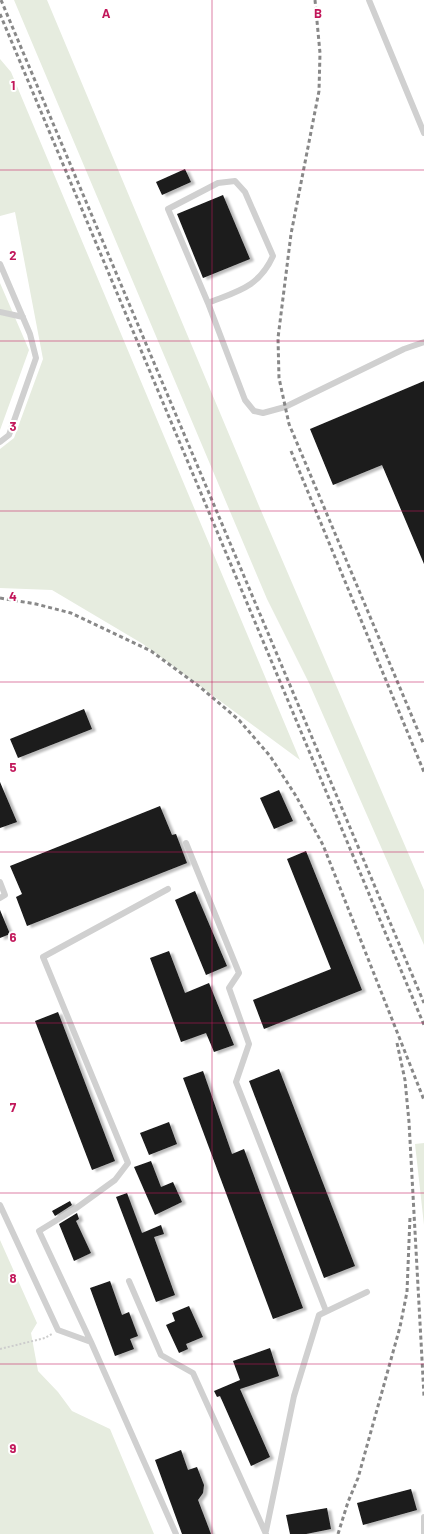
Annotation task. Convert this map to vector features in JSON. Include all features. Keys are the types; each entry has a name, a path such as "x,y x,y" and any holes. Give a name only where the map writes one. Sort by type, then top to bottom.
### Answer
{"lane":[{"path":"369,0 424,133"},
{"path":"208,303 250,286 266,270 273,256 245,192 235,181 218,183 168,209 208,303 245,400 254,411 263,413 285,407 404,349 424,342"},
{"path":"0,264 30,334 36,358 9,435 0,442"},
{"path":"0,312 23,317"},
{"path":"186,844 239,973 229,988 249,1044 236,1082 326,1311"},
{"path":"0,882 5,895 0,898"},
{"path":"168,888 43,957 128,1163 115,1180 74,1209 39,1231 91,1342 176,1534"},
{"path":"0,1206 58,1330 91,1342"},
{"path":"129,1281 160,1355 193,1373 266,1532"},
{"path":"266,1532 294,1396 319,1315 367,1292"},
{"path":"424,1517 424,1534"}],"path":[{"path":"0,1349 45,1338 58,1330"}],"shaded area":[{"path":"14,0 47,0 259,506 424,890 424,945 309,683 267,599"},
{"path":"0,59 11,72 300,760 143,644 52,590 0,588 0,449 14,438 43,359 15,212 0,216"},
{"path":"0,283 29,350 0,430"},
{"path":"424,1143 424,1225 415,1144"},
{"path":"0,1240 37,1323 31,1333 38,1371 58,1392 72,1411 110,1429 154,1534 0,1534"}],"building":[{"path":"185,169 191,182 162,195 156,182"},
{"path":"223,195 250,259 203,278 177,214"},
{"path":"424,381 424,564 382,465 333,485 310,429"},
{"path":"84,709 92,729 18,758 10,739"},
{"path":"0,782 17,822 0,828"},
{"path":"279,790 293,821 274,829 260,798"},
{"path":"160,806 172,835 176,834 187,863 27,926 16,897 22,894 10,866"},
{"path":"306,851 362,990 264,1029 253,1000 331,969 287,859"},
{"path":"195,891 227,966 206,975 175,900"},
{"path":"0,910 10,934 0,938"},
{"path":"169,951 185,993 209,983 234,1045 214,1052 206,1033 181,1042 150,958"},
{"path":"58,1012 115,1161 92,1170 35,1021"},
{"path":"279,1069 355,1266 324,1278 249,1081"},
{"path":"203,1071 232,1154 244,1149 303,1308 273,1319 183,1078"},
{"path":"169,1122 177,1144 149,1155 140,1133"},
{"path":"151,1161 161,1187 173,1182 182,1202 155,1215 134,1167"},
{"path":"127,1193 142,1233 161,1225 164,1234 154,1237 175,1295 156,1302 116,1197"},
{"path":"70,1201 72,1205 55,1216 52,1211"},
{"path":"77,1213 79,1219 76,1221 91,1253 74,1261 59,1224"},
{"path":"110,1281 122,1315 129,1312 138,1336 130,1339 134,1349 115,1356 90,1288"},
{"path":"189,1306 203,1337 186,1344 188,1349 179,1353 166,1325 175,1321 172,1313"},
{"path":"270,1348 279,1376 240,1389 270,1457 251,1466 220,1396 217,1397 214,1391 240,1380 233,1361"},
{"path":"181,1450 188,1470 197,1467 204,1485 203,1493 198,1500 211,1534 182,1534 155,1460"},
{"path":"411,1489 417,1510 363,1525 357,1503"},
{"path":"327,1508 331,1529 306,1534 290,1534 286,1515"}],"railway":[{"path":"1,0 424,1003"},
{"path":"315,0 320,53 319,91 291,234 278,338 279,378 289,424 424,745"},
{"path":"0,14 424,1025"},
{"path":"291,451 424,772"},
{"path":"0,598 36,604 71,613 151,651 200,687 239,720 270,756 296,796 323,845 424,1100"},
{"path":"397,1043 405,1080 409,1122 424,1396"},
{"path":"338,1534 348,1502 358,1478 400,1327 407,1292 410,1217"}]}
